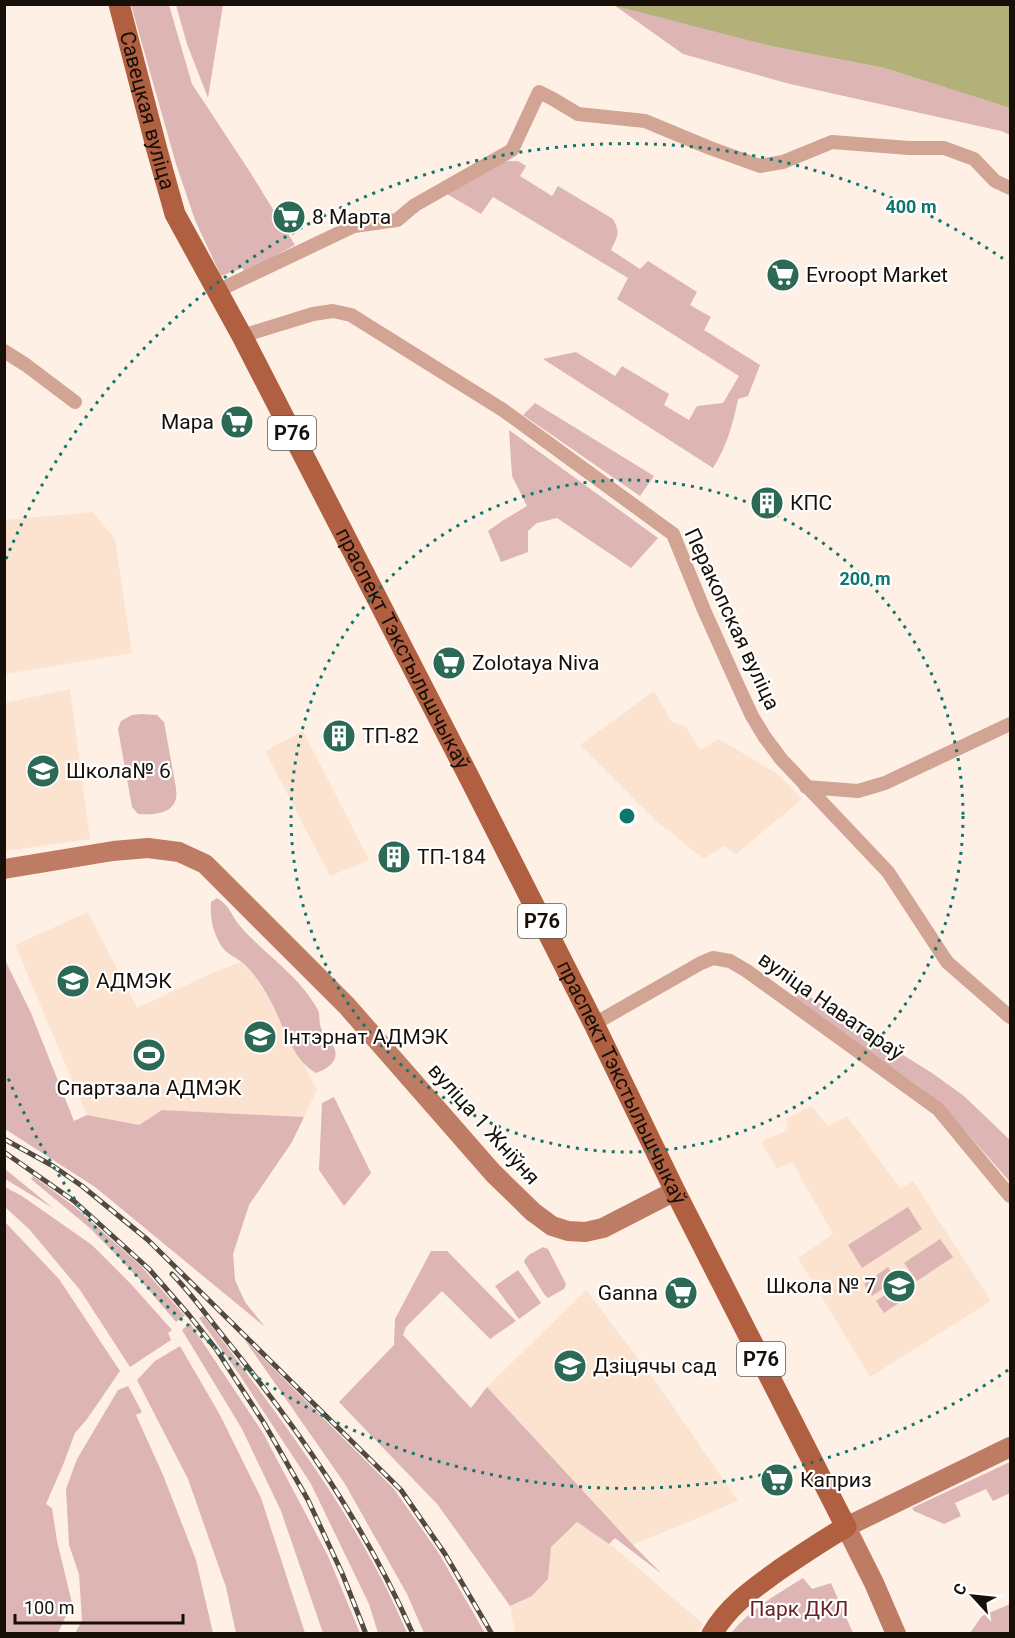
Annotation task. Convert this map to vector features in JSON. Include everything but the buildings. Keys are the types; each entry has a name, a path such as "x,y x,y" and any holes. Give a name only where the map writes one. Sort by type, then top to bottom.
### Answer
{"main road":[{"name":"Савецкая вуліца","path":"119,4 175,214"},
{"name":"праспект Тэкстыльшчыкаў","path":"175,214 242,336 594,1024 675,1191 874,1583 896,1634"},
{"name":"вуліца 1 Жніўня","path":"4,869 113,851 148,848 179,852 205,864 348,1006 493,1173 533,1212 552,1226 568,1231 585,1232 603,1228 675,1191"},
{"path":"712,1634 720,1620 749,1591 818,1543 846,1527 1011,1447"}],"street":[{"path":"217,291 354,226 397,220 415,205 512,150 539,92 578,114 645,121 760,166 783,162 832,141 909,148 944,148 974,159 995,181 1011,188"},
{"name":"Перакопская вуліца","path":"242,336 312,314 333,311 351,315 503,410 673,534 704,610 752,716 781,759 888,872 947,962 1011,1017"},
{"path":"4,351 75,402"},
{"path":"806,787 858,791 885,783 1011,724"},
{"name":"вуліца Наватараў","path":"594,1024 701,963 713,958 730,961 812,1017 938,1109 1011,1196"}],"shaded area":[{"path":"612,5 1010,5 1010,108 884,68 775,47"},
{"path":"93,512 115,539 132,653 5,674 5,520"},
{"name":"Школа№ 6","path":"70,689 90,839 5,851 5,703"},
{"path":"654,691 672,722 686,727 700,750 719,739 779,775 802,799 736,854 724,846 704,859 657,822 580,745"},
{"path":"303,731 369,860 330,876 265,751"},
{"path":"88,912 137,1008 241,962 253,974 270,1000 317,1090 304,1117 162,1110 139,1125 87,1115 15,945"},
{"name":"Школа № 7","path":"811,1106 828,1126 847,1116 901,1189 913,1181 991,1301 870,1377 798,1258 833,1234 792,1162 777,1169 761,1142 788,1130 786,1119"},
{"path":"586,1290 659,1386 738,1501 633,1545 487,1387"},
{"path":"577,1522 615,1548 703,1624 698,1633 515,1633 510,1606 532,1596 548,1579 550,1547"}],"green space":[{"path":"131,5 169,5 192,84 295,245 245,272 242,268 221,276 195,220 176,164"},
{"path":"176,5 223,5 208,98 187,44"},
{"path":"614,5 775,47 884,68 1010,108 1010,135 1001,131 790,84 683,54"},
{"path":"518,161 526,166 520,176 552,196 558,186 613,219 617,235 611,250 640,269 648,261 697,292 690,305 711,317 704,330 760,365 748,396 738,399 729,435 713,468 543,359 576,352 615,376 622,366 669,394 664,405 689,420 697,406 723,403 739,376 617,299 628,278 493,197 481,214 447,194 500,163"},
{"path":"535,403 654,476 640,496 523,415"},
{"path":"509,430 658,538 631,568 557,518 537,523 528,531 528,552 501,562 488,531 527,506 512,476"},
{"path":"132,715 157,715 164,722 176,798 171,808 161,813 138,814 132,807 118,729 121,721"},
{"path":"217,898 222,901 250,936 302,986 318,1010 322,1031 333,1045 335,1052 332,1064 325,1069 316,1073 300,1059 258,980 243,963 221,946 211,917 211,902"},
{"path":"4,958 31,1013 74,1121 87,1115 139,1125 162,1110 304,1117 292,1142 249,1205 233,1254 235,1280 245,1302 265,1327 95,1187 5,1129"},
{"path":"802,992 932,1073 964,1096 1010,1140 1010,1182 946,1109 920,1087 792,997"},
{"path":"334,1097 371,1173 344,1206 319,1170 322,1103"},
{"path":"5,1169 53,1208 5,1179"},
{"path":"33,1176 75,1207 140,1265 185,1316 176,1322 142,1282 91,1229 31,1179"},
{"path":"5,1187 22,1196 92,1245 172,1330 168,1333 171,1340 130,1367 80,1290 29,1229 5,1207"},
{"path":"908,1207 922,1229 862,1268 848,1245"},
{"path":"5,1222 59,1279 120,1371 75,1433 46,1504 52,1508 57,1541 72,1603 58,1633 5,1633"},
{"path":"940,1239 953,1257 917,1281 904,1263"},
{"path":"543,1247 548,1249 566,1284 564,1289 548,1298 524,1262 529,1255"},
{"path":"431,1251 447,1251 516,1321 490,1339 442,1291 406,1327 403,1335 471,1408 487,1387 662,1574 615,1538 609,1544 577,1522 551,1547 548,1579 532,1596 510,1606 438,1505 339,1402 394,1345 395,1319"},
{"path":"888,1267 896,1280 872,1296 864,1284"},
{"path":"518,1270 541,1303 519,1319 495,1286"},
{"path":"900,1285 908,1297 884,1313 876,1301"},
{"path":"204,1316 288,1430 341,1508 387,1590 407,1633 378,1633 369,1604 311,1484 239,1374 199,1318"},
{"path":"190,1323 263,1433 328,1556 360,1633 323,1633 281,1511 242,1429 182,1330"},
{"path":"244,1339 394,1489 438,1552 485,1633 424,1633 407,1594 345,1484"},
{"path":"180,1346 220,1415 261,1498 305,1633 236,1633 226,1587 188,1479 137,1380 155,1361"},
{"path":"128,1386 142,1412 136,1415 163,1475 196,1560 213,1633 75,1633 82,1621 79,1574 69,1545 66,1489 77,1459 118,1390"},
{"path":"1010,1462 1010,1493 993,1501 986,1489 955,1503 961,1516 944,1524 912,1508"},
{"name":"Парк ДКЛ","path":"803,1578 812,1589 831,1583 853,1633 731,1633 756,1609"},
{"path":"1010,1604 1010,1633 970,1633 982,1616"}],"railway":[{"path":"4,1139 53,1166 82,1186 148,1240 401,1490 445,1554 492,1634"},
{"path":"4,1152 74,1201 149,1269 216,1349 264,1423 308,1500 342,1573 366,1634"},
{"path":"172,1274 254,1375 306,1445 353,1518 395,1594 413,1634"}],"place":[{"name":"8 Марта","path":"289,217"},
{"name":"Evroopt Market","path":"783,275"},
{"name":"Мара","path":"237,422"},
{"name":"КПС","path":"767,503"},
{"name":"Zolotaya Niva","path":"449,663"},
{"name":"ТП-82","path":"339,736"},
{"name":"Школа№ 6","path":"43,771"},
{"name":"ТП-184","path":"394,857"},
{"name":"АДМЭК","path":"73,981"},
{"name":"Інтэрнат АДМЭК","path":"260,1037"},
{"name":"Спартзала АДМЭК","path":"149,1055"},
{"name":"Школа № 7","path":"899,1286"},
{"name":"Ganna","path":"681,1293"},
{"name":"Дзіцячы сад","path":"570,1366"},
{"name":"Каприз","path":"777,1480"}]}
